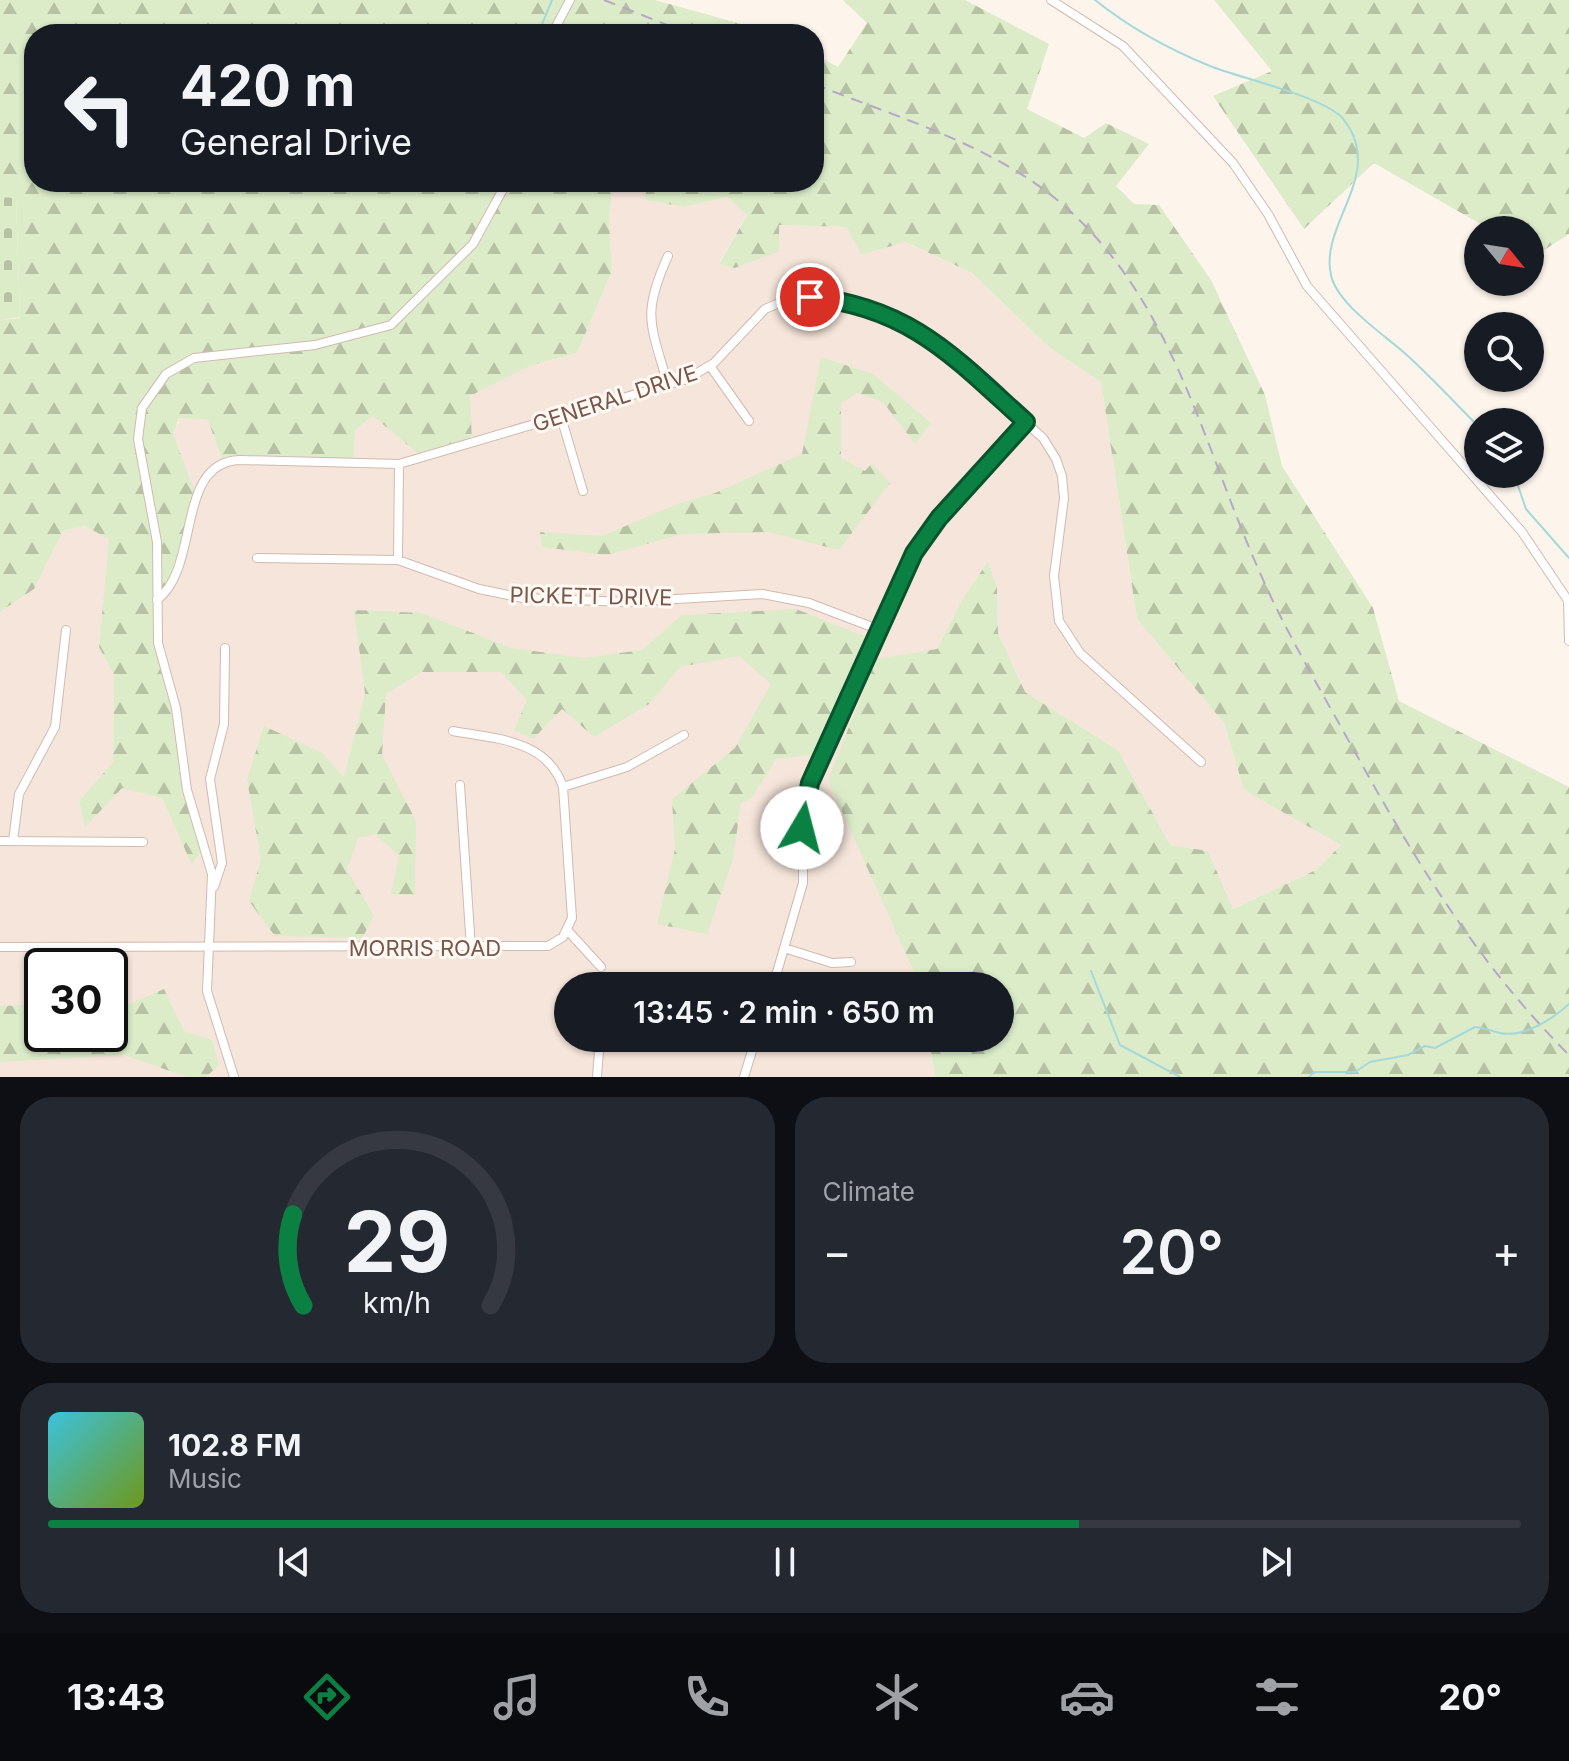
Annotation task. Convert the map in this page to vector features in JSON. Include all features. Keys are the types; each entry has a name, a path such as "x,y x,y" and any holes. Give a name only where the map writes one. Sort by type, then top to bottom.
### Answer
{"street":[{"path":"557,24 570,0"},
{"path":"1051,0 1123,46 1233,163 1268,214 1307,286 1522,532 1569,602 1569,641"},
{"path":"214,887 187,790 176,708 158,643 156,529 137,429 142,408 160,380 174,368 205,355 315,345 391,325 473,244 502,192"},
{"path":"668,256 651,296 649,314 668,385"},
{"name":"GENERAL DRIVE","path":"157,600 175,581 202,483 217,465 240,460 399,464 668,385 710,366 765,309 786,300 823,298 903,321 927,335 1050,447 1062,476 1064,498 1054,601 1068,639 1187,753 1201,762"},
{"path":"710,366 749,421"},
{"path":"561,417 583,491"},
{"path":"777,972 803,883 806,794 904,570 926,535 1026,422"},
{"path":"398,560 399,464"},
{"name":"PICKETT DRIVE","path":"257,558 398,560 479,589 523,598 626,602 762,594 809,603 880,630"},
{"path":"13,841 19,794 55,727 66,630"},
{"path":"225,648 224,724 210,779 222,863 214,887 207,991 234,1077"},
{"path":"453,731 530,748 550,762 563,787 571,890 568,931 601,967"},
{"path":"563,787 627,767 684,735"},
{"path":"460,785 471,948"},
{"path":"0,841 143,842"},
{"name":"MORRIS ROAD","path":"0,947 548,946 568,931"},
{"path":"784,948 832,963 851,962"},
{"path":"597,1077 599,1052"},
{"path":"744,1077 752,1052"}],"shaded area":[{"path":"612,192 646,192 646,200 684,207 727,197 747,214 719,263 779,225 848,227 861,255 904,242 972,273 1050,348 1101,382 1137,619 1224,723 1244,790 1342,844 1316,870 1233,909 1208,851 1170,845 1118,750 1025,692 998,633 997,587 988,563 964,596 937,649 828,779 914,972 554,972 554,1052 931,1052 935,1077 0,1077 0,612 34,589 63,531 85,526 110,539 99,647 114,675 113,763 79,801 85,826 122,787 162,798 192,864 187,790 158,643 173,434 180,418 208,420 223,462 354,462 355,430 373,416 422,457 470,396 532,365 577,353 612,271 609,221"}],"green space":[{"path":"0,0 655,0 742,24 24,24 24,192 612,192 609,221 612,271 577,353 532,365 470,396 472,443 422,457 373,416 355,430 354,463 223,462 208,420 179,418 173,434 197,498 175,581 157,600 157,632 171,686 182,767 205,845 192,865 162,798 122,788 85,827 79,801 113,762 114,675 99,647 109,539 85,526 63,531 34,589 0,612 0,320 20,318 16,198 0,197"},
{"path":"843,0 965,0 1049,44 1027,109 1084,138 1106,123 1149,144 1116,186 1134,204 1159,205 1211,280 1265,395 1282,466 1373,608 1399,701 1569,787 1569,1077 935,1077 931,1052 1014,1052 1014,972 914,972 828,780 876,659 937,649 964,596 988,562 997,587 998,633 1025,692 1118,750 1170,845 1208,851 1233,909 1316,870 1341,845 1244,790 1224,723 1137,619 1101,382 1050,348 972,273 905,242 861,255 847,227 779,225 779,251 735,268 719,264 747,215 727,197 684,207 645,200 646,192 824,192 824,59 838,67 867,23"},
{"path":"1214,0 1569,0 1569,234 1544,250 1544,216 1467,216 1374,163 1304,229 1213,96 1272,71"},
{"path":"0,197 16,198 20,317 0,320"},
{"path":"821,357 873,374 931,423 915,444 883,402 858,393 841,403 841,458 865,471 872,463 890,483 839,550 768,532 682,534 607,555 542,547 540,532 602,536 680,503 715,493 802,454"},
{"path":"796,609 866,637 872,647 819,761 809,755 776,759 752,798 741,803 733,859 707,934 657,924 675,849 672,799 735,748 771,684 739,656 680,667 649,704 594,737 562,709 533,739 514,730 527,700 501,672 422,672 386,694 382,755 416,821 415,895 391,894 399,856 375,834 358,838 347,870 374,916 362,938 275,936 249,901 261,859 247,780 264,726 322,753 344,777 365,693 354,610 421,613 512,648 584,658 642,650 682,615"},
{"path":"164,989 184,1031 212,1040 219,1065 206,1077 187,1077 124,1055 0,1062 0,1006 24,1005 24,1052 128,1052 129,1004"}],"waterway":[{"path":"542,24 552,0"},
{"path":"1095,0 1136,29 1179,52 1223,71 1302,96 1335,112 1344,120 1355,140 1358,160 1355,179 1330,256 1335,286 1364,320 1409,357 1464,412"},
{"path":"1519,488 1526,509 1569,558"},
{"path":"1091,971 1120,1045 1180,1077"},
{"path":"1309,1077 1314,1072 1355,1072 1370,1062 1408,1055 1425,1046 1435,1048 1475,1027 1500,1033 1518,1033 1555,1016 1569,1004"}],"railway":[{"path":"604,0 665,24"},
{"path":"824,88 949,137 1014,170 1071,212 1106,249 1136,290 1160,333 1182,378 1267,588 1370,779 1420,863 1474,943 1535,1019 1569,1055"}],"route":[{"path":"802,828 810,783 904,570 939,518 1026,422 942,346 903,321 810,297"}]}
